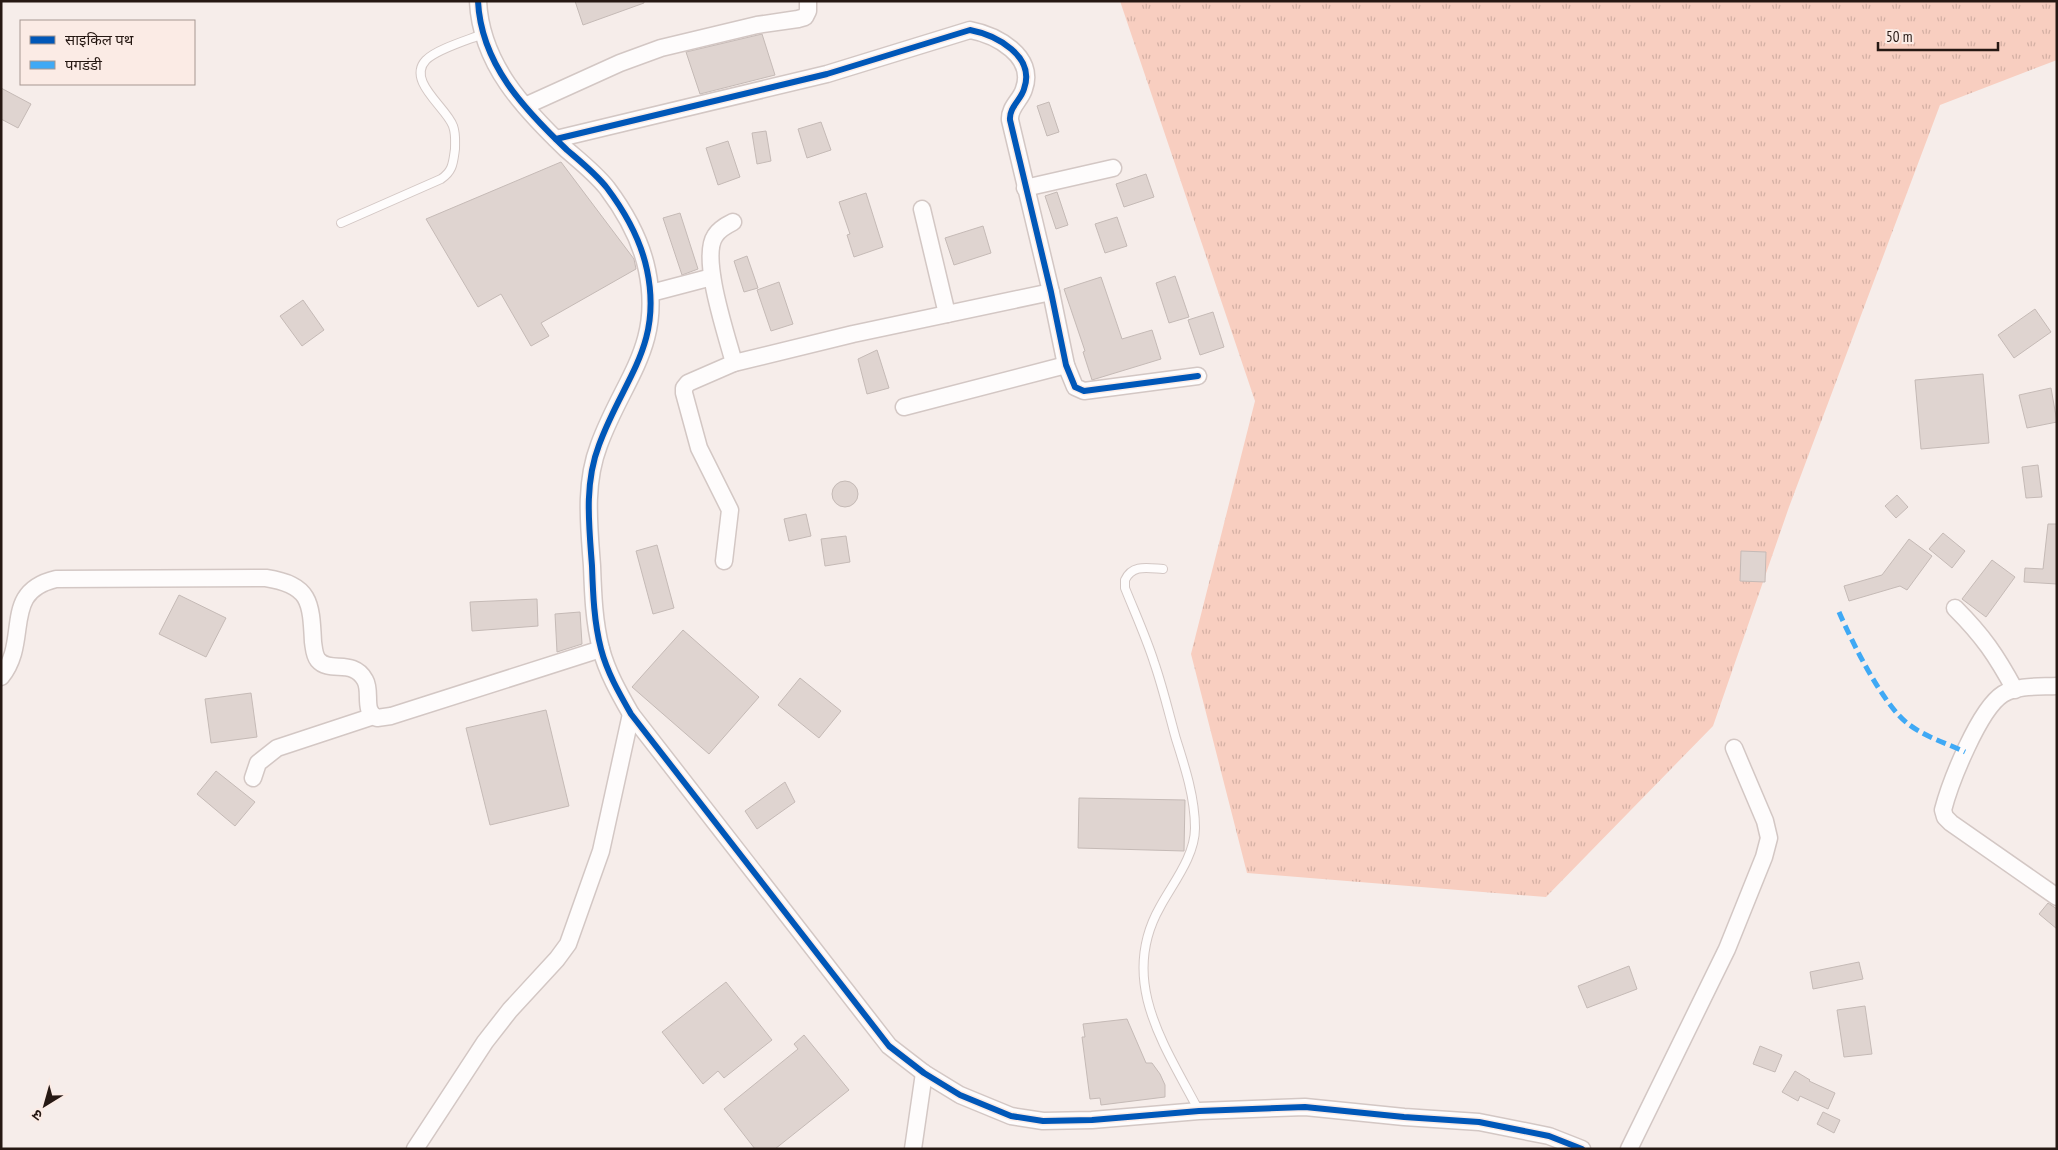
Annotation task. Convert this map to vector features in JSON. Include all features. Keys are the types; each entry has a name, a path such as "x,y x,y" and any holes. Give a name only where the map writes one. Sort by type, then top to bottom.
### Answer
{"street":[{"path":"525,106 620,63 661,48 757,25 798,19 805,16 808,11 808,1"},
{"path":"482,2 483,34 500,74 525,106 556,140 607,188 628,220 642,251 647,268 651,293 651,316 645,345 600,443 590,476 590,531 594,614 601,649 617,690 630,714 890,1046 924,1073 960,1094 1011,1116 1043,1122 1199,1111 1305,1107 1478,1122 1532,1132 1571,1147"},
{"path":"556,140 827,74 970,30 983,33 1019,55 1024,66 1024,89 1010,116 1066,365 1075,387 1084,391 1198,376"},
{"path":"1025,188 1113,168"},
{"path":"922,209 947,314"},
{"path":"733,222 722,228 714,236 710,254 712,277 734,363"},
{"path":"651,293 712,277"},
{"path":"724,561 730,510 699,448 684,393 686,386 696,379 734,363 853,334 1051,292"},
{"path":"904,408 1066,365"},
{"path":"1,677 8,665 12,651 11,621 14,605 28,588 44,581 66,578 266,578 293,584 300,589 311,613 316,658 327,665 350,667 360,673 367,684 368,707 374,716"},
{"path":"1955,608 1982,636 2000,662 2014,690"},
{"path":"253,778 258,763 276,748 374,716 377,718 391,716 601,649"},
{"path":"2057,686 2030,687 2004,693 1988,710 1965,752 1943,810 1951,823 2057,897"},
{"path":"415,1149 486,1042 510,1010 557,959 568,944 601,851 630,714"},
{"path":"1629,1149 1727,949 1764,857 1769,838 1765,821 1734,748"},
{"path":"912,1149 924,1073"}],"lane":[{"path":"340,223 441,179 451,171 456,136 449,118 424,87 421,72 422,66 435,54 483,34"},
{"path":"1162,569 1140,567 1132,570 1124,580 1125,588 1154,661 1162,688 1186,772 1193,806 1195,829 1185,862 1154,917 1147,934 1144,982 1148,1008 1157,1032 1199,1111"}],"green space":[{"path":"1120,1 2057,1 2057,60 1940,105 1789,507 1713,726 1546,897 1247,873 1191,654 1255,401"}],"building":[{"path":"575,1 644,1 644,3 583,25"},
{"path":"762,34 775,75 700,94 686,52"},
{"path":"1,88 31,104 18,128 1,119"},
{"path":"1049,102 1059,132 1047,136 1037,106"},
{"path":"821,122 831,150 807,158 798,129"},
{"path":"766,131 771,161 757,164 752,133"},
{"path":"728,141 740,177 718,185 706,148"},
{"path":"561,162 634,259 636,269 541,323 549,336 531,346 501,294 478,307 426,219"},
{"path":"1146,174 1154,197 1124,207 1116,184"},
{"path":"1057,192 1068,225 1056,229 1045,196"},
{"path":"866,193 883,247 854,257 847,235 850,234 839,202"},
{"path":"680,213 698,269 682,275 663,218"},
{"path":"1117,217 1127,246 1105,253 1095,224"},
{"path":"983,226 991,253 954,265 945,238"},
{"path":"747,256 758,288 744,292 734,261"},
{"path":"1175,276 1189,317 1169,323 1156,283"},
{"path":"1101,277 1122,339 1152,330 1161,359 1092,380 1083,352 1085,351 1064,289"},
{"path":"779,282 793,324 771,331 757,290"},
{"path":"303,300 324,330 302,346 280,316"},
{"path":"2035,309 2051,332 2014,358 1998,335"},
{"path":"1213,312 1224,347 1200,355 1188,320"},
{"path":"877,350 889,388 867,394 858,359"},
{"path":"1983,374 1989,443 1921,449 1915,380"},
{"path":"2051,388 2057,422 2027,428 2019,395"},
{"path":"2038,465 2042,497 2026,498 2022,467"},
{"path":"845,481 854,485 858,494 854,503 845,507 836,503 832,494 836,485"},
{"path":"1897,495 1908,507 1896,518 1885,506"},
{"path":"806,514 811,536 789,541 784,519"},
{"path":"2048,524 2057,524 2057,584 2024,582 2025,568 2043,569"},
{"path":"1943,533 1965,551 1952,568 1929,549"},
{"path":"846,536 850,562 825,566 821,539"},
{"path":"1909,539 1932,556 1907,590 1900,586 1849,601 1844,586 1882,575"},
{"path":"657,545 674,608 653,614 636,551"},
{"path":"1741,551 1766,552 1765,582 1740,581"},
{"path":"1992,560 2015,577 1986,617 1962,599"},
{"path":"179,595 226,618 206,657 159,634"},
{"path":"537,599 538,626 472,631 470,602"},
{"path":"580,612 582,644 557,652 555,614"},
{"path":"683,630 759,697 709,754 632,687"},
{"path":"800,678 841,711 819,738 778,705"},
{"path":"251,693 257,737 211,743 205,699"},
{"path":"546,710 569,806 490,825 466,728"},
{"path":"216,771 255,802 235,826 197,794"},
{"path":"785,782 795,802 757,829 745,811"},
{"path":"1079,798 1185,800 1184,851 1078,848"},
{"path":"2048,903 2057,909 2057,929 2039,914"},
{"path":"1859,962 1863,979 1813,989 1810,972"},
{"path":"1629,966 1637,989 1587,1008 1578,986"},
{"path":"726,982 772,1040 724,1078 718,1071 703,1084 662,1032"},
{"path":"1865,1006 1872,1054 1844,1057 1837,1010"},
{"path":"1127,1019 1146,1063 1152,1063 1160,1074 1165,1085 1165,1097 1101,1105 1100,1098 1090,1099 1082,1037 1085,1037 1083,1024"},
{"path":"804,1035 849,1090 775,1149 755,1149 724,1109 798,1049 794,1044"},
{"path":"1760,1046 1782,1055 1775,1072 1753,1064"},
{"path":"1795,1071 1809,1081 1835,1093 1828,1109 1800,1096 1798,1101 1782,1092"},
{"path":"1823,1112 1840,1120 1834,1133 1817,1124"}],"marked path":[{"path":"1839,612 1868,671 1897,714 1920,732 1965,752"}],"cycle path":[{"path":"478,1 481,24 487,45 496,65 508,84 535,118 607,188 632,227 641,248 647,270 651,297 650,320 645,341 638,361 599,445 594,460 589,490 594,608 601,649 607,666 631,714 889,1046 924,1073 960,1095 1011,1116 1043,1121 1092,1120 1199,1111 1305,1107 1479,1122 1549,1136 1582,1149"},
{"path":"556,139 827,74 970,30 991,37 1011,49 1019,57 1024,67 1026,77 1024,89 1011,111 1010,120 1051,292 1066,365 1075,387 1084,391 1198,376"}]}
